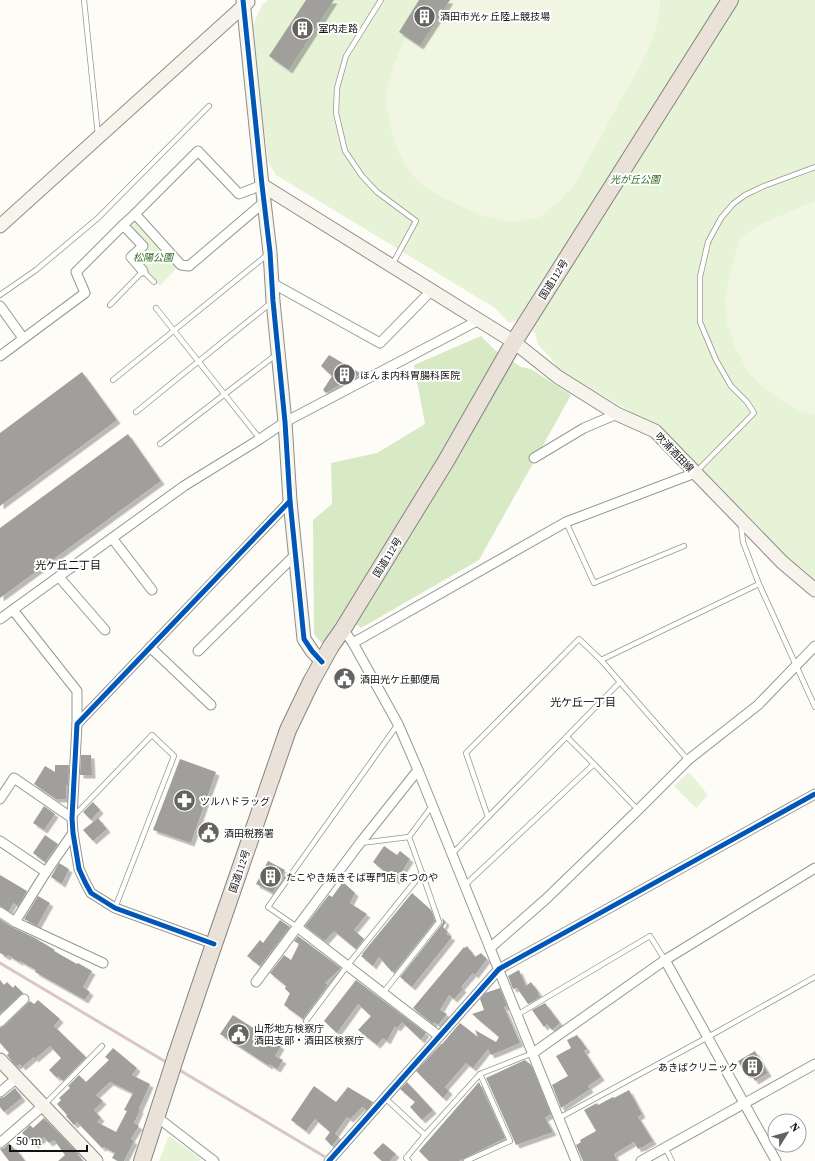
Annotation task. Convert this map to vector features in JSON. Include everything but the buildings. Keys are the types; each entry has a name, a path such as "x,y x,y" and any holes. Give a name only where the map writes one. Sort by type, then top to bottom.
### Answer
{"highway":[{"name":"国道112号","path":"142,1161 176,1056 288,730 311,682 331,646 343,629 446,461 514,342 725,2"}],"street":[{"path":"0,226 246,2"},
{"path":"246,2 285,422 290,501 304,639 322,662"},
{"path":"0,356 85,293 76,272 198,151 239,194 262,185"},
{"name":"吹浦酒田線","path":"262,185 514,342 558,377 617,414 655,430 782,562 815,590"},
{"path":"135,214 181,265 189,266 264,203"},
{"path":"123,225 143,246 131,257 143,271"},
{"path":"272,283 380,343 432,291"},
{"path":"0,306 23,338"},
{"path":"0,619 184,486 285,422 479,320"},
{"path":"534,458 584,428 617,414"},
{"path":"353,643 566,522 695,473"},
{"path":"77,724 290,501"},
{"path":"112,538 152,590"},
{"path":"198,651 296,554"},
{"path":"59,577 105,630"},
{"path":"13,610 77,691 77,724 72,818 73,833 79,870 91,893 115,908 214,944"},
{"path":"343,629 353,643 398,724 465,885 576,1161"},
{"path":"490,948 546,899 688,760 758,705 815,646"},
{"path":"150,647 211,705"},
{"path":"256,982 360,843 418,770"},
{"path":"0,799 14,778 72,818"},
{"path":"328,1161 499,969 815,794"},
{"path":"15,922 46,872 73,833"},
{"path":"0,841 46,872"},
{"path":"533,1054 665,960 815,868"},
{"path":"0,912 15,922 103,964"},
{"path":"296,927 439,1036"},
{"path":"665,960 776,1161"},
{"path":"0,1022 24,998"},
{"path":"0,1060 96,1161"},
{"path":"640,1161 815,1064"},
{"path":"0,1092 18,1078"},
{"path":"0,1143 44,1105"},
{"path":"157,1117 214,1161"}],"lane":[{"path":"84,0 98,137"},
{"path":"381,0 346,56 337,88 336,113 345,151 362,176 377,192 416,221 391,266"},
{"path":"0,295 36,270 98,218 210,106"},
{"path":"695,473 754,413 747,402 731,386 716,360 700,322 700,277 708,242 721,218 733,204 745,195 764,186 815,167"},
{"path":"113,380 270,252"},
{"path":"110,305 143,271 154,282"},
{"path":"136,412 273,301"},
{"path":"156,308 260,439"},
{"path":"160,444 278,353"},
{"path":"740,519 743,542 759,584 815,706"},
{"path":"566,522 594,583 684,546"},
{"path":"601,660 759,584"},
{"path":"488,818 466,753 579,639 601,660 688,760"},
{"path":"452,854 620,682"},
{"path":"296,927 268,907 398,724"},
{"path":"72,818 152,735 174,756 115,908"},
{"path":"567,737 638,810"},
{"path":"465,885 594,764"},
{"path":"360,843 409,837 432,806"},
{"path":"383,993 439,922 409,837"},
{"path":"306,1021 347,966 422,873"},
{"path":"517,1015 650,936 665,960"},
{"path":"559,1118 815,977"},
{"path":"44,1105 102,1046"},
{"path":"407,1160 425,1135 480,1074 533,1054"},
{"path":"466,1161 510,1141 480,1074"},
{"path":"385,1098 425,1135"},
{"path":"665,1147 672,1161"}],"green space":[{"name":"光が丘公園","path":"268,0 815,0 815,583 806,579 655,426 559,370 550,357 538,345 535,333 521,319 509,323 495,308 276,175 268,162 253,25 262,5"},
{"path":"452,0 660,0 656,27 645,55 631,83 574,185 559,202 540,217 514,222 487,217 471,211 432,192 420,183 406,166 397,149 387,108 387,88 393,66 405,38 421,48"},
{"path":"815,201 815,415 799,411 766,390 748,372 735,347 727,323 725,299 730,273 740,239 759,225"},
{"name":"松陽公園","path":"135,216 179,265 160,286 133,258 144,245 125,226"},
{"path":"481,336 495,350 521,367 531,369 571,395 479,560 361,628 343,613 322,644 314,634 313,520 332,504 331,463 377,453 425,424 414,365"},
{"path":"689,772 708,795 696,808 674,786"},
{"path":"169,1136 201,1159 199,1161 159,1161"}],"railway":[{"path":"0,963 332,1161"}],"cycle path":[{"path":"243,0 270,252 273,301 285,422 290,501 304,639 322,662"},
{"path":"214,944 115,908 91,893 79,869 73,833 72,818 77,724 290,501"},
{"path":"329,1161 499,969 815,794"}],"place":[{"name":"酒田市光ヶ丘陸上競技場","path":"424,16"},
{"name":"室内走路","path":"302,28"},
{"name":"ほんま内科胃腸科医院","path":"344,375"},
{"name":"酒田光ケ丘郵便局","path":"345,679"},
{"name":"ツルハドラッグ","path":"185,801"},
{"name":"酒田税務署","path":"208,833"},
{"name":"たこやき焼きそば専門店 まつのや","path":"271,877"},
{"name":"山形地方検察庁 酒田支部・酒田区検察庁","path":"238,1034"},
{"name":"あきばクリニック","path":"753,1067"}],"district":[{"name":"光ケ丘二丁目","path":"68,565"},
{"name":"光ケ丘一丁目","path":"583,702"}]}
